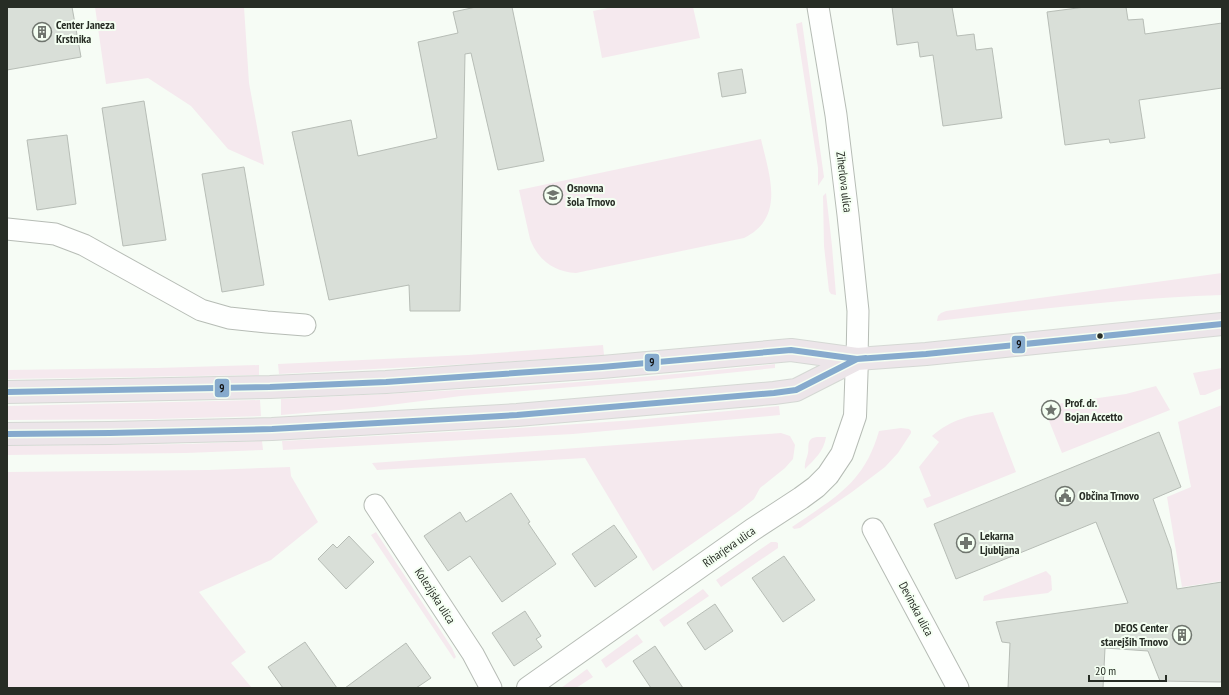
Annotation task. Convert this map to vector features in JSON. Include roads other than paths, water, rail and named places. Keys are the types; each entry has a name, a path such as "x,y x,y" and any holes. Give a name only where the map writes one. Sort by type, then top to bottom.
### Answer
{"main road":[{"path":"7,392 270,387 386,382 602,367 791,350 857,359 926,354 1222,324"},
{"path":"7,434 280,429 517,415 766,394 796,390 857,359"}],"street":[{"name":"Ziherlova ulica","path":"818,7 836,115 848,215 858,312 857,359"},
{"path":"7,228 56,234 84,245 201,310 230,318 305,325"},
{"name":"Riharjeva ulica","path":"528,688 752,530 816,487 828,475 842,454 855,416 857,359"},
{"name":"Kolezijska ulica","path":"375,505 473,654 491,688"},
{"name":"Devinska ulica","path":"873,529 958,688"}],"place":[{"name":"Center Janeza Krstnika","path":"42,32"},
{"name":"Osnovna šola Trnovo","path":"553,195"},
{"name":"Prof. dr. Bojan Accetto","path":"1051,410"},
{"name":"Občina Trnovo","path":"1065,496"},
{"name":"Lekarna Ljubljana","path":"966,543"},
{"name":"DEOS Center starejših Trnovo","path":"1182,635"}]}
